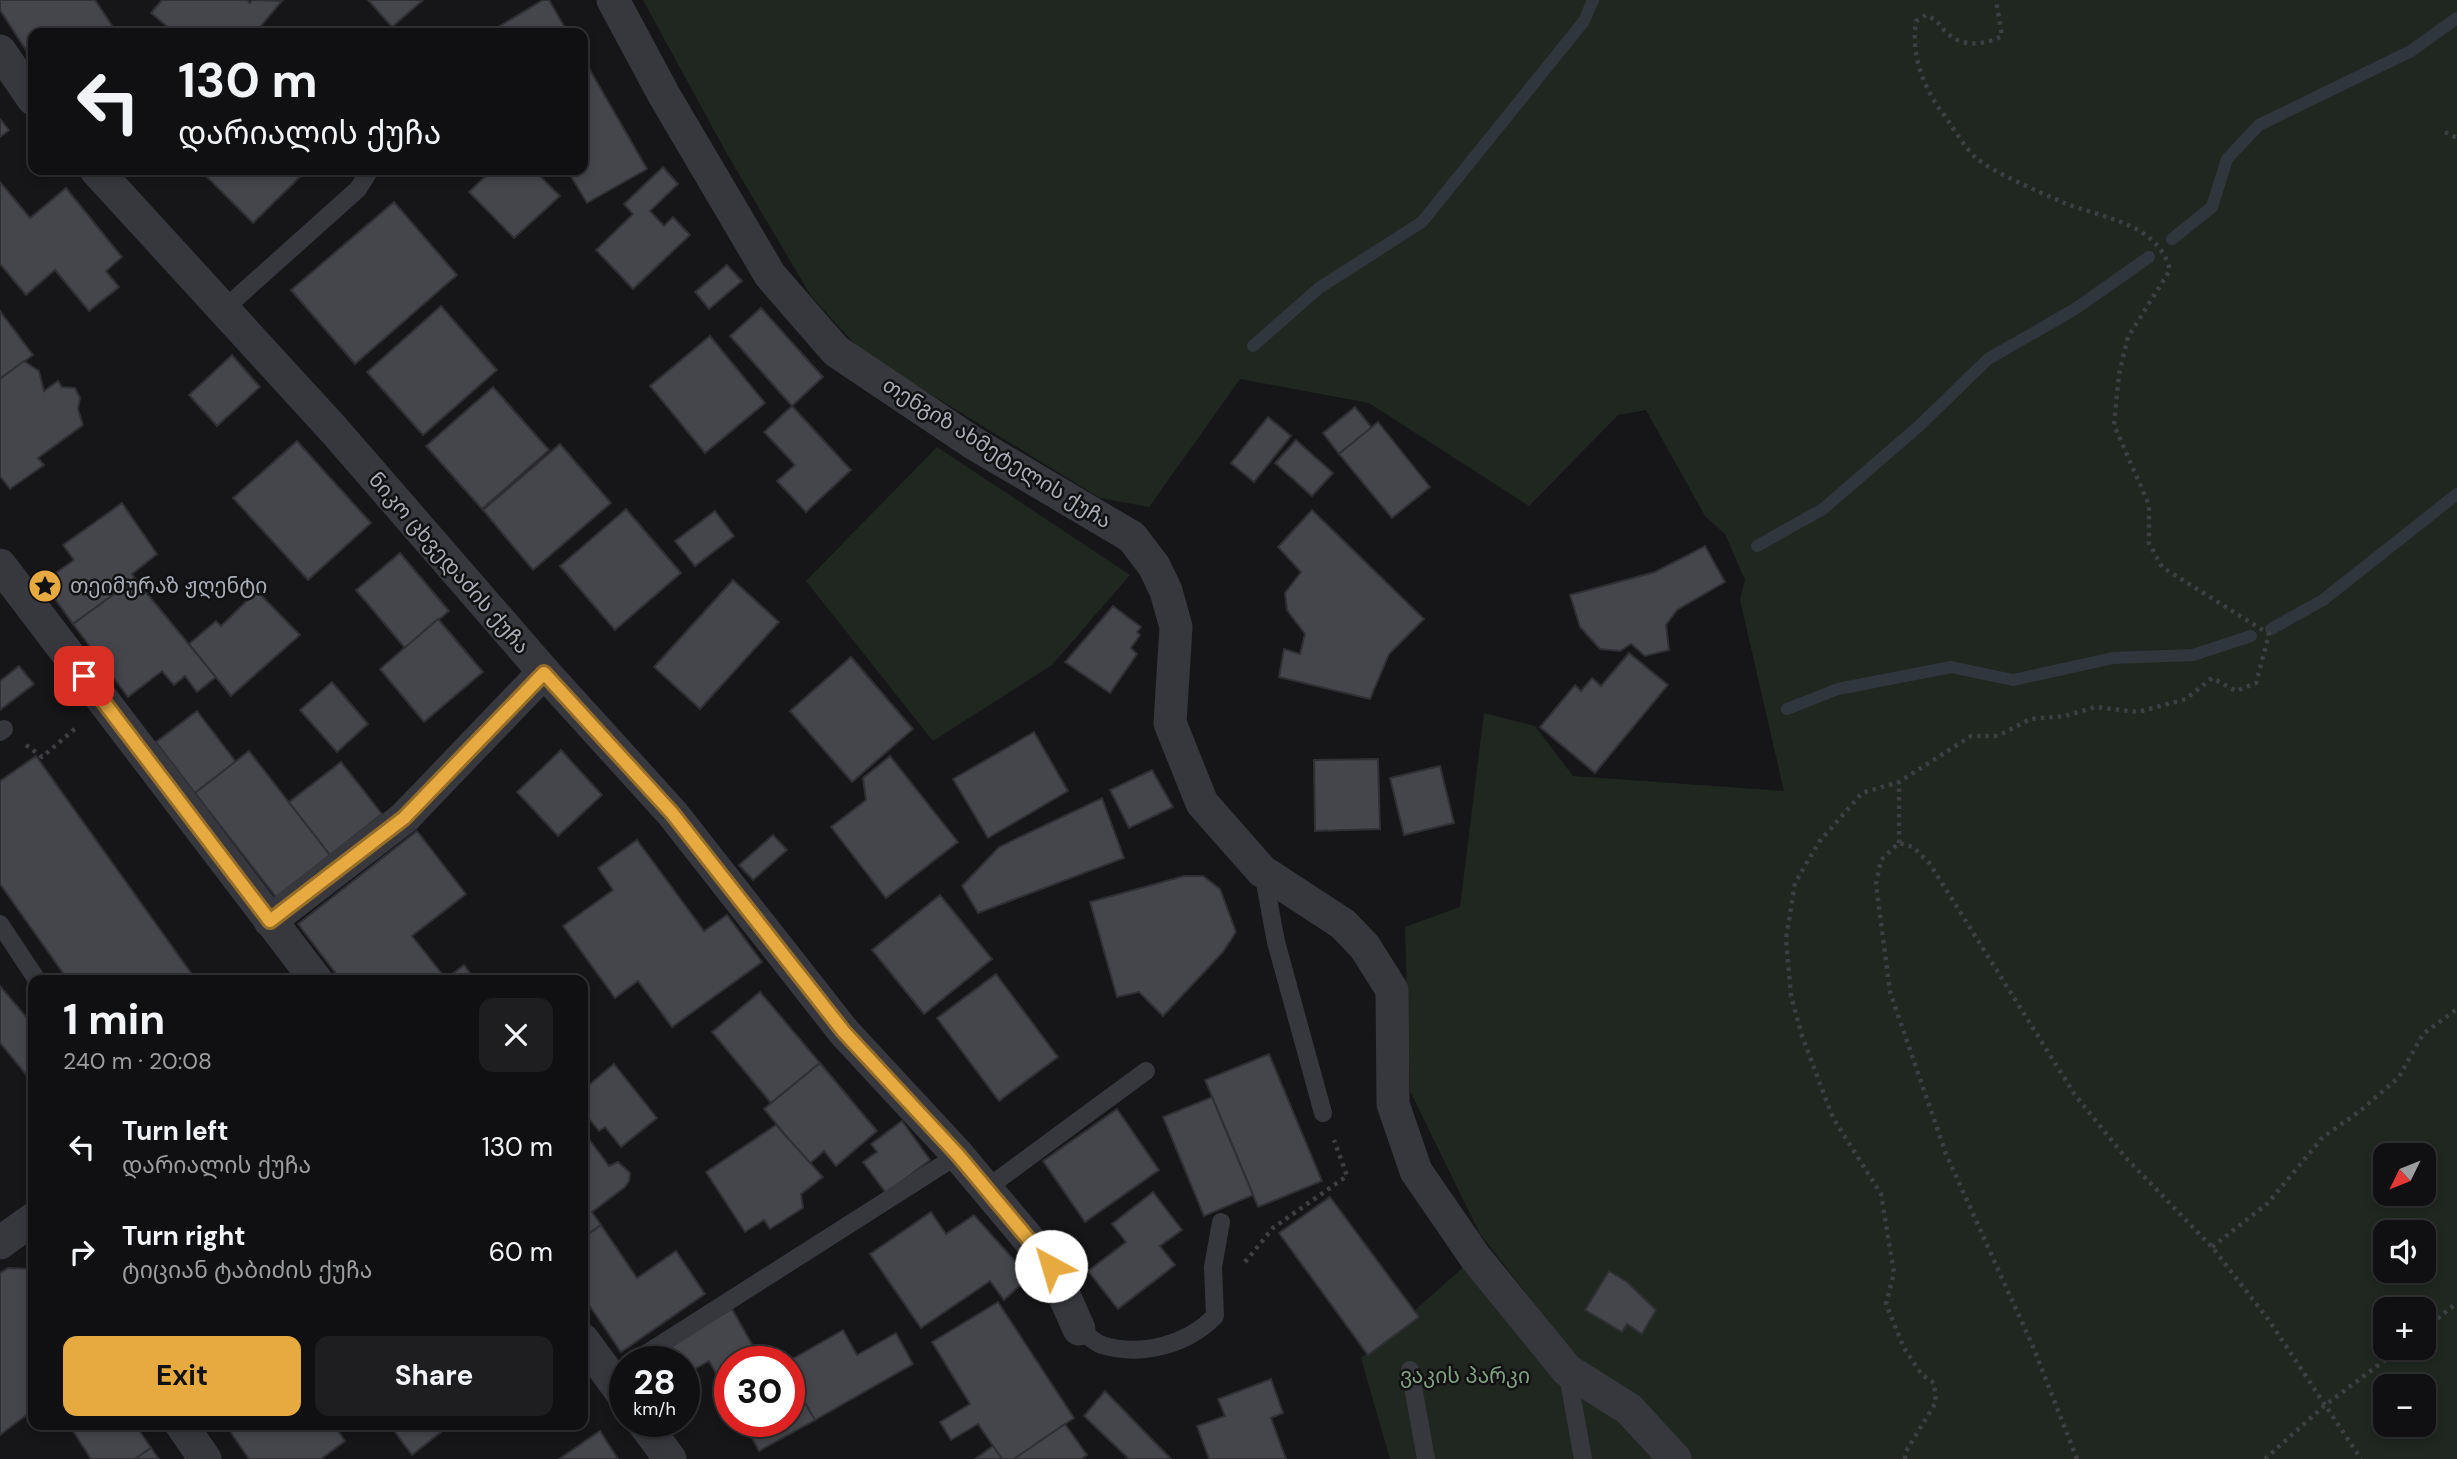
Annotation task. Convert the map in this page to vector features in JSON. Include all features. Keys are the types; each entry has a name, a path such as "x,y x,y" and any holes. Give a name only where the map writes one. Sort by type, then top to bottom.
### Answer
{"street":[{"name":"თენგიზ ახმეტელის ქუჩა","path":"613,0 664,95 770,275 836,351 973,443 1132,537 1160,578 1176,627 1170,723 1202,803 1262,870 1343,924 1365,947 1392,990 1393,1104 1416,1171 1475,1257 1567,1370 1629,1409 1675,1459"},
{"path":"0,51 28,92"},
{"name":"ნიკო ცხვედაძის ქუჩა","path":"101,175 334,430 544,673 672,813 844,1032 958,1155 1051,1266 1079,1329"},
{"path":"0,565 312,975"},
{"path":"270,921 404,818 544,673"},
{"path":"0,1243 28,1223"},
{"path":"588,1344 609,1363"},
{"path":"185,1430 205,1459"},
{"path":"654,1437 670,1459"}],"lane":[{"path":"223,310 358,190 367,175"},
{"path":"1262,870 1276,942 1323,1113"},
{"path":"0,924 34,975"},
{"path":"987,1188 1146,1071"},
{"path":"667,1346 958,1155"},
{"name":"ნიკო ცხვედაძის ქუჩა","path":"1079,1329 1100,1345 1143,1350 1176,1343 1207,1325 1216,1317 1213,1266 1221,1222"},
{"path":"1410,1370 1426,1459"},
{"path":"1567,1370 1583,1459"}],"path":[{"path":"1905,1459 1905,1453 1936,1402 1934,1383 1922,1375 1904,1348 1886,1304 1894,1273 1881,1194 1833,1118 1802,1036 1791,996 1786,939 1795,883 1819,842 1863,793 1899,782 1971,736 1998,736 2030,719 2066,716 2095,707 2138,712 2186,699 2212,678 2236,691 2256,683 2269,634 2162,568 2149,543 2149,505 2114,425 2119,374 2128,337 2170,270 2166,256 2145,235 2111,216 2064,203 1976,159 1924,86 1913,36 1916,21 1926,15 1941,22 1946,33 1969,44 1990,43 2002,36 1996,0"},
{"path":"2445,132 2457,138"},
{"path":"42,757 77,727"},
{"path":"1899,782 1899,843 1881,860 1876,884 1890,992 1945,1154 2034,1349 2077,1459"},
{"path":"1899,843 1913,847 1930,864 2075,1095 2126,1158 2212,1247 2268,1319 2361,1459"},
{"path":"2212,1247 2268,1203 2323,1137 2360,1111 2399,1077 2423,1034 2457,1009"},
{"path":"1273,1228 1347,1176 1323,1113"},
{"path":"2436,1320 2457,1303"},
{"path":"2265,1459 2324,1406 2385,1360"}],"green space":[{"name":"ვაკის პარკი","path":"643,0 2457,0 2457,1459 1390,1459 1361,1358 1475,1257 1574,1354 1480,1234 1410,1091 1405,927 1460,907 1484,713 1535,726 1573,776 1784,791 1740,600 1745,580 1725,534 1705,516 1646,410 1618,415 1529,506 1369,403 1240,379 1149,507 1100,498 862,352 811,296 727,154"},
{"path":"937,447 1130,575 1052,665 933,741 806,581"}],"building":[{"path":"0,0 95,0 113,27 28,28 28,53 0,10"},
{"path":"162,0 247,0 250,3 252,0 282,1 259,28 169,28 151,13"},
{"path":"368,0 423,0 392,27"},
{"path":"543,0 549,0 565,28 496,28"},
{"path":"588,67 647,169 587,203 570,175 588,175"},
{"path":"0,119 9,130 0,137"},
{"path":"663,167 678,184 650,211 664,226 673,217 690,235 633,289 596,250 633,214 624,204"},
{"path":"205,175 302,175 253,223"},
{"path":"487,175 539,175 560,196 514,238 469,192"},
{"path":"0,182 30,218 66,188 122,257 106,271 119,287 89,311 55,270 26,295 0,264"},
{"path":"394,202 457,275 355,364 291,290"},
{"path":"727,265 742,281 709,309 695,292"},
{"path":"441,306 497,370 423,435 367,372"},
{"path":"761,308 823,377 792,406 730,336"},
{"path":"0,311 33,355 0,379"},
{"path":"710,336 765,403 705,453 650,386"},
{"path":"232,355 260,387 217,426 189,395"},
{"path":"24,361 39,371 44,391 58,381 62,387 75,388 80,398 78,409 83,425 38,458 44,465 10,489 0,476 0,379"},
{"path":"493,387 549,450 482,509 426,446"},
{"path":"792,406 851,470 806,512 777,481 795,465 764,432"},
{"path":"1355,407 1372,428 1339,454 1323,433"},
{"path":"1268,417 1291,436 1254,482 1231,463"},
{"path":"1378,422 1430,487 1392,518 1339,454"},
{"path":"1296,440 1333,473 1312,496 1275,463"},
{"path":"297,441 371,523 308,580 233,498"},
{"path":"560,444 611,503 533,570 483,510"},
{"path":"122,503 157,554 132,574 135,579 73,624 43,582 74,560 63,545"},
{"path":"626,509 681,573 615,630 560,566"},
{"path":"1312,510 1424,619 1389,654 1370,699 1279,677 1284,649 1300,654 1305,634 1287,610 1285,593 1301,572 1278,547"},
{"path":"715,511 734,536 695,566 675,541"},
{"path":"1705,546 1725,582 1677,610 1666,625 1669,650 1645,656 1631,644 1620,651 1600,649 1580,627 1570,595 1655,572"},
{"path":"400,553 449,611 405,648 356,590"},
{"path":"135,579 216,677 197,692 185,676 174,685 162,671 128,697 73,624"},
{"path":"733,580 779,622 700,709 654,667"},
{"path":"257,591 300,635 231,696 189,644 216,621 221,626"},
{"path":"1113,606 1141,627 1137,632 1140,635 1131,648 1137,654 1110,693 1065,662"},
{"path":"438,619 483,672 424,722 380,669"},
{"path":"1629,653 1668,685 1595,773 1540,727 1575,685 1581,691 1592,678 1601,686"},
{"path":"851,657 913,729 852,782 790,711"},
{"path":"19,666 34,684 0,710 0,681"},
{"path":"332,682 368,724 337,752 300,710"},
{"path":"197,711 236,762 195,793 156,742"},
{"path":"1034,732 1068,791 988,838 953,779"},
{"path":"561,750 602,795 558,836 517,792"},
{"path":"249,751 330,855 276,897 195,793"},
{"path":"36,756 192,975 64,975 0,884 0,781"},
{"path":"890,756 958,842 886,898 831,827 866,800 863,778"},
{"path":"1378,759 1380,829 1315,831 1314,760"},
{"path":"341,762 382,814 330,855 289,802"},
{"path":"1440,766 1454,823 1404,835 1390,778"},
{"path":"1152,770 1173,807 1129,828 1110,790"},
{"path":"1102,798 1124,858 978,913 962,886 999,847"},
{"path":"417,831 466,894 412,936 443,975 337,975 298,924"},
{"path":"773,835 787,850 753,880 739,865"},
{"path":"637,840 704,931 727,915 762,962 672,1027 638,981 615,998 563,926 613,890 598,868"},
{"path":"1184,876 1203,876 1220,889 1236,932 1223,952 1163,1016 1139,992 1117,997 1090,902"},
{"path":"940,895 992,959 924,1014 872,950"},
{"path":"464,965 471,975 451,975"},
{"path":"996,974 1058,1057 999,1101 937,1018"},
{"path":"0,986 28,1019 28,1077 0,1043"},
{"path":"760,992 820,1063 771,1103 712,1032"},
{"path":"1269,1054 1322,1181 1258,1207 1205,1080"},
{"path":"820,1063 877,1131 836,1166 824,1151 809,1164 764,1109"},
{"path":"614,1064 657,1118 621,1147 605,1127 599,1131 588,1117 588,1086"},
{"path":"1212,1097 1253,1195 1204,1216 1163,1117"},
{"path":"1117,1109 1159,1170 1085,1222 1043,1161"},
{"path":"902,1121 930,1160 886,1193 863,1162 877,1152 871,1144"},
{"path":"776,1125 823,1177 801,1194 803,1208 770,1229 764,1220 745,1232 706,1172"},
{"path":"588,1138 609,1166 618,1162 630,1173 625,1187 592,1212 601,1225 588,1234"},
{"path":"1153,1192 1182,1230 1160,1246 1175,1265 1118,1309 1088,1271 1126,1242 1112,1224"},
{"path":"1330,1197 1419,1317 1368,1355 1279,1233"},
{"path":"931,1212 946,1234 974,1215 1029,1277 1004,1300 990,1281 921,1328 870,1254"},
{"path":"601,1225 637,1278 676,1251 705,1294 630,1346 617,1346 588,1303 588,1234"},
{"path":"8,1268 28,1269 28,1414 0,1435 0,1273"},
{"path":"1609,1271 1627,1282 1656,1310 1642,1334 1627,1324 1622,1332 1585,1310"},
{"path":"998,1302 1074,1418 1014,1459 1002,1459 978,1424 951,1440 940,1422 970,1404 932,1342"},
{"path":"732,1309 753,1346 714,1346 714,1370 709,1361 700,1366 700,1346 667,1346"},
{"path":"843,1330 857,1355 896,1333 913,1364 815,1420 805,1403 805,1352"},
{"path":"1271,1379 1283,1413 1271,1418 1286,1459 1209,1459 1197,1426 1225,1416 1218,1399"},
{"path":"1105,1391 1171,1459 1129,1459 1084,1416"},
{"path":"805,1403 815,1420 805,1426"},
{"path":"1065,1424 1087,1455 1081,1459 1014,1459"},
{"path":"72,1430 139,1430 151,1448 135,1459 91,1459"},
{"path":"229,1430 337,1430 345,1441 321,1459 249,1459"},
{"path":"393,1430 443,1430 412,1455"},
{"path":"600,1431 618,1459 559,1459"},
{"path":"752,1437 784,1437 759,1451"},
{"path":"993,1446 1002,1459 975,1459"},
{"path":"151,1448 159,1459 135,1459"}],"waterway":[{"path":"1253,346 1319,288 1422,222 1584,21 1593,0"},
{"path":"2172,239 2212,207 2227,159 2259,125 2411,51 2457,18"},
{"path":"1757,546 1823,509 1919,426 1988,359 2075,309 2149,257"},
{"path":"2271,629 2323,600 2457,494"},
{"path":"1787,709 1838,689 1951,667 2013,680 2113,658 2193,655 2251,636"}],"place":[{"name":"თეიმურაზ ჟღენტი","path":"45,586"}],"route":[{"path":"84,676 270,921 404,818 544,673 672,813 844,1032 958,1155 1051,1266"}]}
